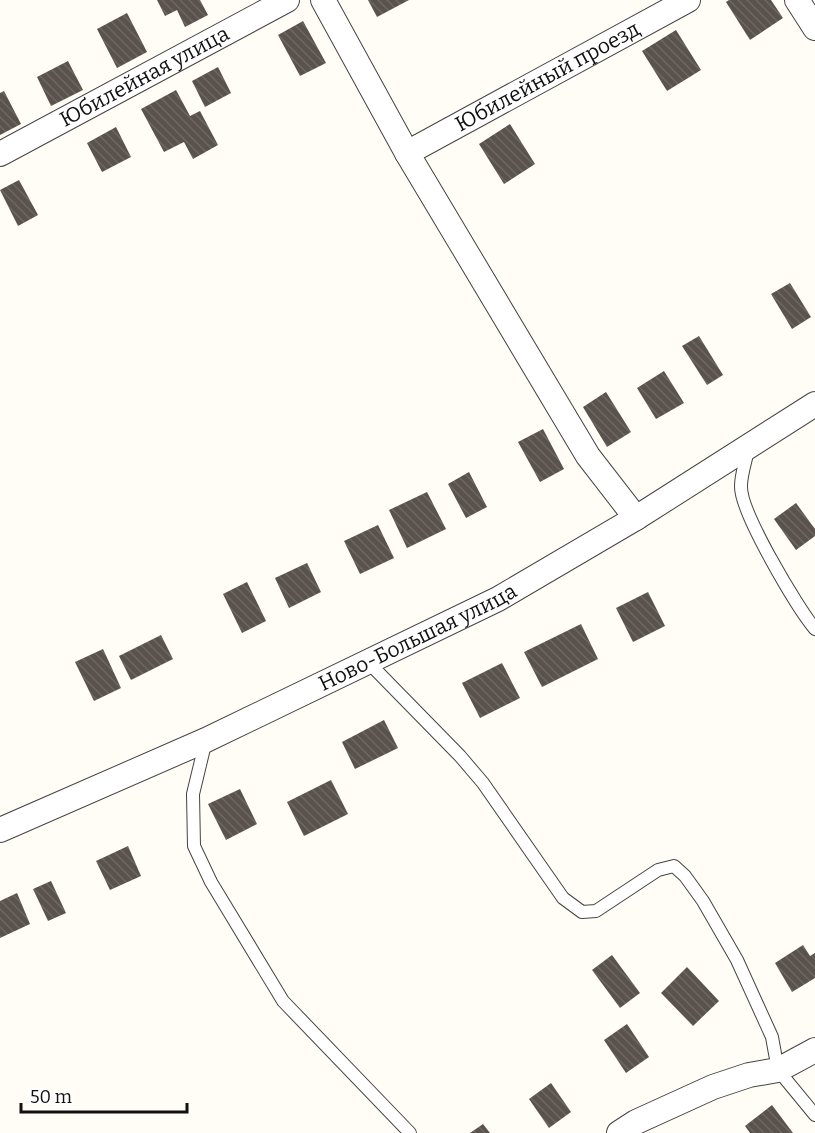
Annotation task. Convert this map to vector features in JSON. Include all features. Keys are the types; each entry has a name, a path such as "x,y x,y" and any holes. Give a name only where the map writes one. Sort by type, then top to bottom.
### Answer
{"street":[{"name":"Юбилейная улица","path":"0,154 287,0"},
{"path":"323,0 407,153 588,456 636,518"},
{"name":"Юбилейный проезд","path":"407,153 688,0"},
{"path":"797,0 815,28"},
{"name":"Ново-Большая улица","path":"0,830 206,740 498,599 636,518 815,404"},
{"path":"619,1133 636,1122 713,1087 749,1075 778,1070 815,1050"}],"lane":[{"path":"748,446 741,486 745,508 770,557 815,629"},
{"path":"368,662 460,756 483,783 563,898 582,912 596,911 658,870 674,866 685,876 718,925 749,983 772,1037 778,1070 815,1115"},
{"path":"206,740 193,794 194,836 195,846 211,882 283,1001 410,1133"}],"building":[{"path":"157,0 200,0 208,15 185,27 177,10 165,16"},
{"path":"368,0 409,0 377,17"},
{"path":"729,0 771,0 783,18 750,40 726,2"},
{"path":"127,13 147,52 117,68 97,29"},
{"path":"303,21 326,63 300,76 278,35"},
{"path":"676,30 701,70 667,91 642,51"},
{"path":"68,61 83,90 51,106 37,77"},
{"path":"218,67 231,93 205,107 192,81"},
{"path":"176,90 190,116 200,111 218,145 193,159 184,142 164,152 141,109"},
{"path":"4,91 21,124 0,135 0,93"},
{"path":"510,124 535,164 504,184 479,144"},
{"path":"116,127 131,157 102,172 87,143"},
{"path":"19,180 38,215 18,226 0,190"},
{"path":"790,283 811,317 792,329 771,294"},
{"path":"699,336 723,375 707,385 682,346"},
{"path":"664,371 684,403 656,419 637,388"},
{"path":"606,392 631,432 607,447 583,407"},
{"path":"543,429 564,469 540,482 518,442"},
{"path":"469,472 487,507 466,518 448,484"},
{"path":"427,492 446,529 407,548 389,510"},
{"path":"796,503 815,529 815,536 796,550 774,519"},
{"path":"378,525 394,558 360,574 344,541"},
{"path":"307,563 321,592 289,608 275,578"},
{"path":"247,582 266,621 242,633 223,594"},
{"path":"648,592 665,626 633,642 616,608"},
{"path":"581,624 598,659 542,687 524,652"},
{"path":"161,635 173,659 131,680 119,656"},
{"path":"103,649 121,688 94,701 75,662"},
{"path":"502,663 520,698 480,718 462,683"},
{"path":"384,720 398,748 355,769 342,742"},
{"path":"331,780 348,814 304,836 287,802"},
{"path":"240,789 257,824 226,840 208,804"},
{"path":"128,846 141,876 110,890 96,861"},
{"path":"51,881 66,913 48,921 33,889"},
{"path":"17,893 30,924 0,938 0,901"},
{"path":"803,945 810,956 815,953 815,978 792,992 775,963"},
{"path":"612,955 640,993 620,1008 592,970"},
{"path":"687,967 719,1001 693,1026 661,993"},
{"path":"627,1024 649,1057 626,1073 604,1040"},
{"path":"551,1083 571,1112 549,1128 529,1099"},
{"path":"772,1105 793,1133 750,1133 745,1126"},
{"path":"483,1124 490,1133 470,1133"}]}
